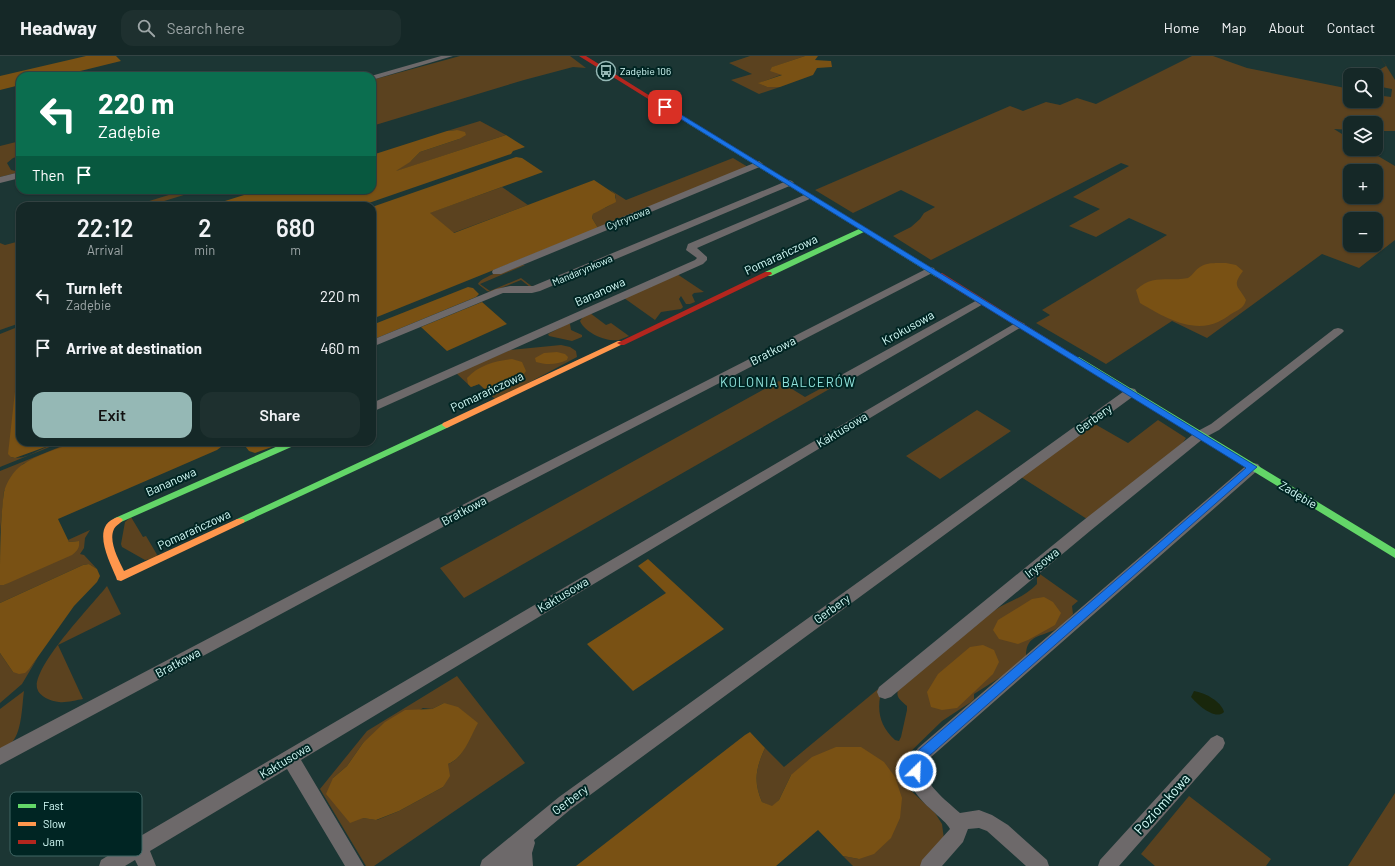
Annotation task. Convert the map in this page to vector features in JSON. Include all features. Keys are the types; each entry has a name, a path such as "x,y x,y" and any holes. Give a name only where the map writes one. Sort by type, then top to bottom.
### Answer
{"street":[{"path":"376,77 449,56"},
{"name":"Zadębie","path":"582,56 1131,392 1200,436 1395,554"},
{"name":"Cytrynowa","path":"497,272 759,164"},
{"path":"0,180 16,176"},
{"name":"Mandarynkowa","path":"376,342 500,291 512,288 529,290 536,289 789,183"},
{"name":"Bananowa","path":"376,406 699,262 702,260 702,257 691,250 692,246 809,196"},
{"name":"Pomarańczowa","path":"121,577 864,229"},
{"name":"Bratkowa","path":"0,757 477,503 930,270"},
{"name":"Krokusowa","path":"847,377 982,301"},
{"name":"Kaktusowa","path":"142,845 1019,324"},
{"path":"1200,436 1215,427 1338,331"},
{"name":"Gerbery","path":"496,865 531,831 572,798 1131,392"},
{"name":"Irysowa","path":"885,692 1103,513 1200,436"},
{"name":"Bananowa","path":"121,577 106,533 109,526 114,522 285,446"},
{"path":"929,866 957,836 959,830 957,822 923,789 917,779 917,764 924,753 1253,467"},
{"name":"Poziomkowa","path":"1107,866 1217,743"},
{"path":"290,758 355,866"},
{"path":"957,822 978,819 987,821 999,829 1040,866"},
{"path":"524,866 523,853 531,831"},
{"path":"142,854 147,866"},
{"name":"Kaktusowa","path":"108,866 124,856"}],"shaded area":[{"path":"86,56 116,56 121,61 76,72 17,72"},
{"path":"460,56 570,56 586,68 573,67 524,80 376,125 376,79"},
{"path":"750,56 805,56 773,67 783,74 759,83 767,87 780,87 759,94 731,80 752,74 729,63"},
{"path":"805,56 818,56 815,60 831,61 832,67 817,68 813,75 780,87 767,87 758,83 782,75 770,71 772,67"},
{"path":"1192,56 1213,56 1247,68 1343,88 1343,108 1383,108 1383,96 1391,97 1392,89 1383,87 1382,68 1386,66 1380,56 1395,80 1395,131 1383,131 1383,116 1343,116 1343,130 1334,129 1343,135 1343,156 1378,156 1395,166 1395,240 1383,249 1383,212 1343,212 1343,252 1380,252 1359,268 1322,254 1207,338 1172,321 1106,364 1036,323 1050,315 1042,310 1167,235 1129,218 1096,237 1069,226 1100,209 1073,197 1129,166 1121,163 931,260 893,236 911,227 924,213 935,207 901,190 853,213 815,190 1010,106 1023,111 1046,102 1060,105 1077,98 1096,104"},
{"path":"16,72 16,86 0,90 0,76"},
{"path":"480,121 506,135 394,172 412,160 420,152 459,139 457,130 447,131"},
{"path":"457,130 465,132 466,135 459,139 420,152 410,162 396,171 506,135 525,147 513,151 511,154 372,202 222,202 247,194 376,194 376,154 447,131"},
{"path":"16,142 16,157 7,163 11,170 16,171 16,173 0,177 0,146"},
{"path":"516,157 522,158 543,172 430,213 454,233 594,180 615,194 616,202 593,214 592,218 598,228 376,317 376,206"},
{"path":"733,158 748,167 598,228 592,218 593,214 614,202 616,198 615,194 609,189 626,200"},
{"path":"502,187 528,205 453,233 429,213"},
{"path":"172,194 187,194 161,202 146,202"},
{"path":"16,242 16,324 0,330 0,243 5,245"},
{"path":"1226,263 1236,265 1243,271 1237,280 1237,286 1246,300 1244,305 1218,322 1198,326 1188,325 1167,318 1140,303 1136,290 1148,282 1154,280 1188,278 1198,268 1205,264"},
{"path":"525,265 480,284 490,291 521,278 534,288 530,287 521,280 491,292 487,291 478,284 480,281 491,275"},
{"path":"677,274 704,292 694,293 692,295 695,302 690,304 686,304 681,296 679,299 683,307 681,309 661,312 655,320 624,298"},
{"path":"468,287 473,288 479,294 476,297 376,338 376,323"},
{"path":"482,302 507,324 447,351 421,327"},
{"path":"590,313 606,325 611,323 629,336 619,340 608,340 596,336 586,329 580,321 583,317"},
{"path":"567,324 570,324 571,330 582,335 582,337 572,341 549,336 548,334"},
{"path":"16,328 16,396 11,457 17,458 29,455 0,467 0,334"},
{"path":"561,345 570,347 576,351 577,357 496,400 479,384 471,387 456,373 510,350"},
{"path":"557,352 565,354 568,357 567,360 552,364 536,362 535,358 544,353"},
{"path":"512,359 522,362 526,371 510,386 499,390 487,391 479,384 471,387 468,384 467,378 482,367 493,362"},
{"path":"844,376 847,379 464,598 440,568 779,381 805,397"},
{"path":"16,383 16,446 48,446 15,458 8,454"},
{"path":"977,410 1011,431 940,479 906,456"},
{"path":"1158,420 1186,438 1182,444 1087,519 1021,477 1093,423 1128,443"},
{"path":"47,446 52,446 31,455"},
{"path":"62,446 66,446 23,464 4,491 0,533 0,471"},
{"path":"65,446 221,446 217,450 58,519 69,542 79,541 77,551 72,555 4,585 0,585 0,550 5,488 13,473 19,467 48,452"},
{"path":"245,446 275,446 255,453 249,451"},
{"path":"131,517 143,537 146,536 159,558 145,560 122,547 121,544 125,522"},
{"path":"90,530 85,538 84,548 80,554 84,555 97,569 89,564 83,565 0,603 0,585 4,585 79,541 69,542 68,540"},
{"path":"648,559 724,629 633,691 587,644 666,593 638,566"},
{"path":"89,564 97,569 100,576 97,582 74,606 30,668 25,673 19,674 13,672 0,653 0,603 83,565"},
{"path":"1037,572 1078,601 1072,606 1073,614 1056,629 1032,640 1027,649 1026,656 1004,675 974,694 974,699 971,702 942,721 904,758 899,767 901,779 908,788 935,813 942,824 944,839 923,866 853,866 843,856 859,859 791,775 779,800 772,807 762,802 757,788 757,775 759,762 765,748 784,767 883,685 879,708 882,722 889,734 895,740 899,741 907,706 898,698 897,693 899,687 970,628 995,610 1022,596 1037,584"},
{"path":"107,586 121,614 58,645 77,621"},
{"path":"1044,597 1053,602 1061,613 1055,625 1018,644 999,639 993,630 998,620 1032,599"},
{"path":"58,645 83,699 65,702 49,700 38,691 38,678 44,665"},
{"path":"983,645 994,650 999,662 993,674 957,708 942,710 931,707 927,692 938,674 970,647"},
{"path":"0,653 13,672 30,668 38,657 22,684 0,703"},
{"path":"457,676 525,763 374,866 366,866 320,789 367,731","holes":["444,703 466,745 457,759 448,764 443,787 399,811 377,820 363,818 333,778 347,766 363,743 423,708 432,709"]},
{"path":"24,691 20,724 16,736 10,744 0,751 0,709"},
{"path":"1194,691 1212,698 1220,704 1224,712 1220,714 1211,713 1197,704 1191,697"},
{"path":"444,703 458,707 478,723 462,752 454,761 448,764 450,776 443,787 399,811 376,820 363,818 350,823 326,794 333,778 347,766 363,743 385,722 405,710 432,709"},
{"path":"750,732 765,748 759,762 757,788 762,802 772,806 779,800 791,775 812,757 836,747 861,747 884,762 895,777 902,798 900,818 891,838 874,854 859,859 843,856 818,830 776,866 576,866 745,735"},
{"path":"1395,793 1395,866 1348,866"},
{"path":"1189,796 1271,859 1266,866 1155,866 1141,854"}],"traffic: fast":[{"path":"689,122 939,275"},
{"path":"768,274 864,229"},
{"path":"1076,359 1395,554"},
{"path":"240,521 446,425"},
{"path":"118,520 286,446"}],"traffic: slow":[{"path":"446,425 621,343"},
{"path":"118,520 108,531 108,538 109,546 121,577 240,521"}],"traffic: jam":[{"path":"582,56 689,122"},
{"path":"621,343 768,274"},
{"path":"939,275 1076,359"}],"place":[{"name":"Zadębie 106","path":"606,71"}],"district":[{"name":"KOLONIA BALCERÓW","path":"788,382"}],"route":[{"path":"665,107 1253,467 924,753 917,764 916,771"}]}
